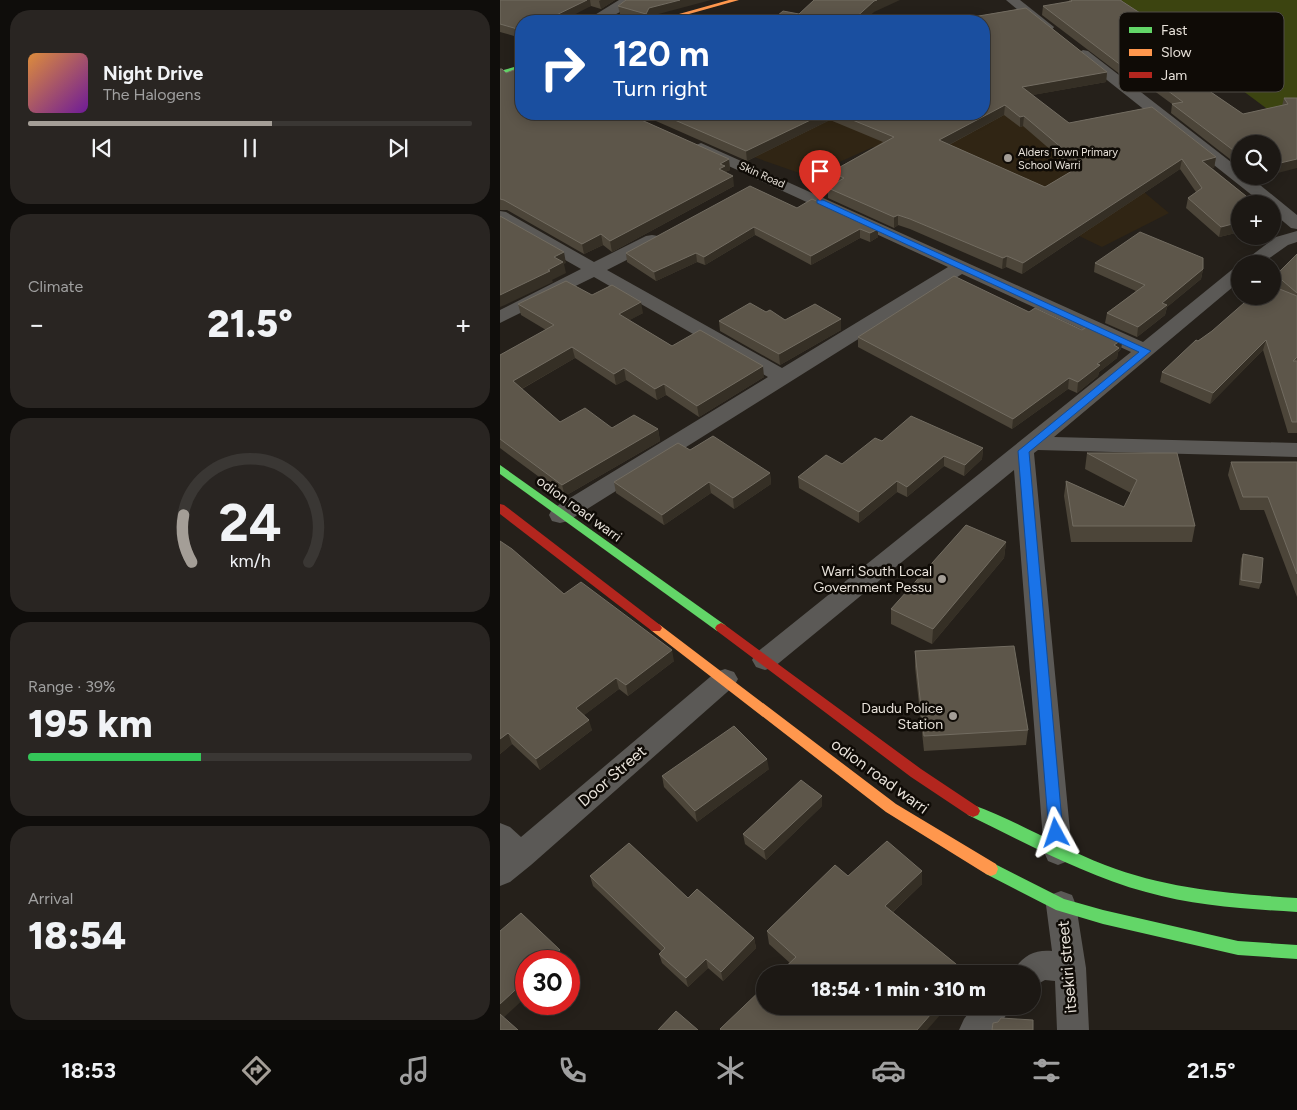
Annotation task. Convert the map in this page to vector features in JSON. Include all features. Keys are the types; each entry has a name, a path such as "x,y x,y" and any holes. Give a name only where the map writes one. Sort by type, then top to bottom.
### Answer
{"main road":[{"path":"680,15 736,0"},
{"path":"707,15 750,3"},
{"path":"500,63 515,59"},
{"path":"500,73 515,69"},
{"name":"odion road warri","path":"500,469 765,660 916,773 971,810 1095,868 1146,884 1186,894 1257,903 1297,905"},
{"name":"odion road warri","path":"500,508 891,808 995,872 1061,905 1103,917 1238,948 1297,952"}],"street":[{"path":"1012,0 1057,34"},
{"path":"605,15 613,11 620,1"},
{"path":"1072,46 1119,83"},
{"path":"1131,92 1297,224"},
{"name":"Skin Road","path":"686,142 767,177 1146,351"},
{"path":"750,186 767,177"},
{"path":"500,216 784,377"},
{"path":"500,317 596,270 664,233"},
{"path":"1263,255 1282,241 1297,236"},
{"path":"560,514 962,266"},
{"path":"765,660 1146,351 1231,280"},
{"path":"1028,447 1297,450"},
{"path":"1028,447 1058,852"},
{"name":"Door Street","path":"510,865 725,679"},
{"path":"500,836 510,865"},
{"name":"itsekiri street","path":"1061,905 1070,968 1072,1030"},
{"path":"1041,965 1070,968"},
{"path":"974,1030 986,1015"}],"shaded area":[{"name":"Alders Town Primary School Warri","path":"990,72 1064,125 1169,213 1102,247 925,162 873,147 808,176 748,155 788,120 990,120"}],"green space":[{"path":"1121,0 1297,0 1297,131 1245,92 1284,92 1284,12 1137,12"}],"building":[{"path":"500,0 587,0 556,15 515,15 515,28 500,24"},
{"path":"626,0 680,0 649,8 646,14 618,6"},
{"path":"814,0 877,0 859,15 778,15 783,11 799,14"},
{"path":"1071,0 1120,0 1138,12 1119,12 1119,64 1043,6"},
{"path":"1026,8 1107,72 1022,87 1069,123 1152,107 1216,157 1202,161 1245,195 1231,195 1231,224 1221,227 1188,198 1202,188 1182,159 1023,263 1007,256 1003,258 910,219 898,215 894,217 828,188 844,178 831,172 894,137 853,120 977,120 939,140 1045,187 1082,165 1024,116 1020,117 1005,105 990,113 990,15 985,15"},
{"path":"500,69 506,73 515,71 515,120 641,120 729,159 720,164 725,166 719,169 733,176 610,241 601,234 582,244 500,199"},
{"path":"1170,92 1211,92 1243,114 1288,104 1284,98 1297,98 1297,159 1281,163 1281,135 1231,135 1231,148 1172,104 1183,102"},
{"path":"675,120 811,120 746,151"},
{"path":"750,186 797,208 812,199 878,229 870,233 860,229 811,256 754,227 704,257 696,253 654,272 626,253"},
{"path":"500,216 564,252 554,257 563,262 548,270 550,271 500,295"},
{"path":"1140,232 1203,258 1203,269 1162,303 1167,305 1138,327 1107,313 1145,285 1095,263"},
{"path":"1297,254 1297,293 1281,279 1281,270"},
{"path":"954,276 1029,312 1035,308 1082,330 1091,324 1123,339 1114,345 1119,348 1097,364 1100,365 1078,382 1069,378 1013,419 858,337"},
{"path":"566,281 592,295 612,285 641,302 619,314 672,346 700,330 763,366 697,406 664,384 655,389 624,368 614,374 572,347 513,381 560,422 585,408 612,428 634,415 658,429 562,485 500,439 500,355 554,325 518,304"},
{"path":"1281,290 1297,296 1297,357 1293,361 1297,361 1297,422 1292,422 1266,340 1213,393 1162,372 1196,340 1198,341 1242,305 1281,305"},
{"path":"750,303 766,312 770,310 785,320 815,304 841,319 779,354 719,321"},
{"path":"911,416 983,448 965,465 944,456 907,487 897,481 859,512 798,477 826,455 842,464 875,438 882,441"},
{"path":"713,436 770,473 733,498 709,482 662,515 614,482 678,443 690,450"},
{"path":"1087,453 1177,453 1195,526 1073,526 1066,481 1124,507 1137,480"},
{"path":"1231,462 1297,462 1297,574 1268,497 1243,497"},
{"path":"966,525 1006,542 933,629 891,609"},
{"path":"500,541 564,594 581,582 672,650 626,685 616,678 576,708 589,720 536,759 508,733 500,739"},
{"path":"1243,554 1263,558 1261,583 1241,580"},
{"path":"1014,646 1028,730 924,736 915,651"},
{"path":"734,726 767,759 695,811 662,776"},
{"path":"801,780 822,796 764,850 743,834"},
{"path":"887,841 922,871 885,906 957,965 788,965 796,957 767,931 835,865 848,876"},
{"path":"629,843 688,898 697,889 754,938 721,972 706,959 686,978 659,954 665,948 590,876"},
{"path":"521,913 560,950 515,950 515,990 500,1004 500,931"},
{"path":"756,995 756,1015 930,1015 917,1030 720,1029"},
{"path":"676,1011 698,1030 658,1030"},
{"path":"500,1014 518,1030 500,1030"},
{"path":"1001,1018 1033,1020 1033,1030 992,1030 993,1023 998,1022"}],"traffic: fast":[{"path":"500,73 515,69"},
{"path":"500,469 721,628"},
{"path":"973,811 1079,861 1145,885 1201,897 1297,905"},
{"path":"991,869 1061,905 1103,917 1238,948 1297,952"}],"traffic: slow":[{"path":"680,15 736,0"},
{"path":"656,628 891,808 991,869"}],"traffic: jam":[{"path":"500,508 656,628"},
{"path":"721,628 916,773 973,811"}],"place":[{"name":"Alders Town Primary School Warri","path":"1008,158"},
{"name":"Warri South Local Government Pessu","path":"942,579"},
{"name":"Daudu Police Station","path":"953,716"}],"route":[{"path":"820,201 1146,351 1023,451 1056,833"}]}
